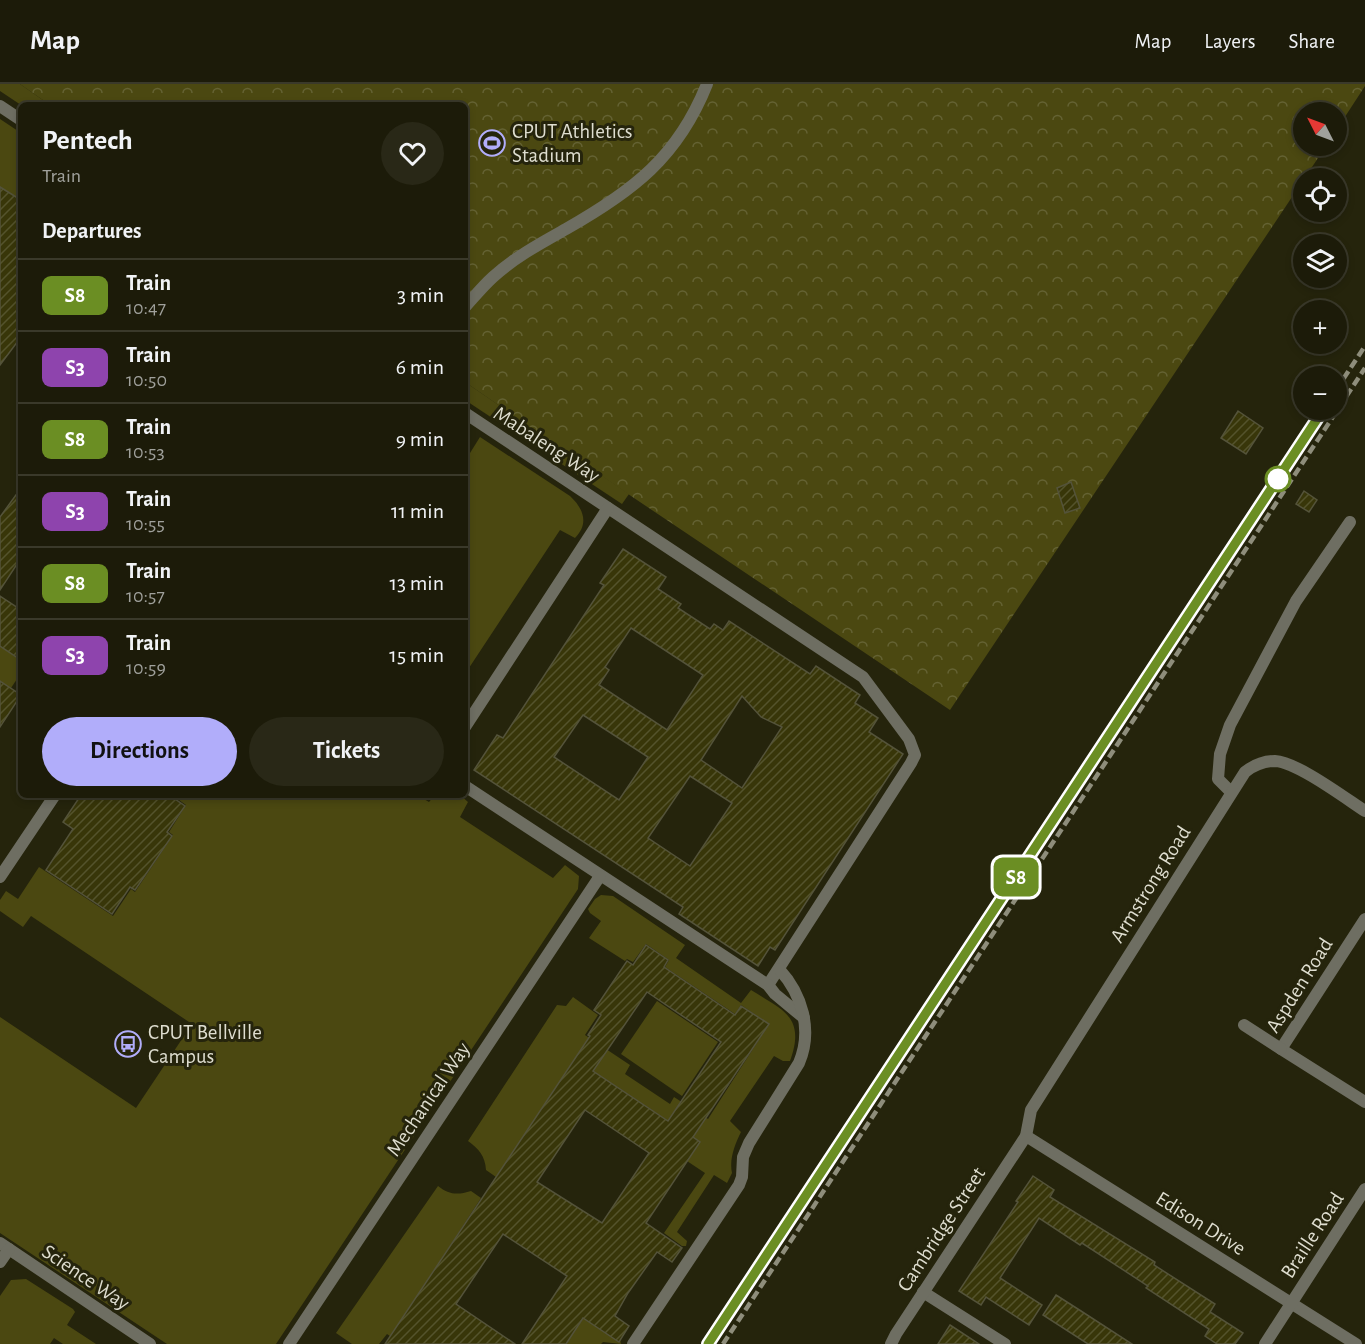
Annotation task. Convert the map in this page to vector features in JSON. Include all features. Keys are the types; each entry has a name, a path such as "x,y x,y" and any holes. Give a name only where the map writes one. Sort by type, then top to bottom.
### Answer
{"street":[{"path":"468,304 493,277 507,266 540,243 600,209 648,174 683,132 697,108 706,84"},
{"path":"0,106 18,118"},
{"name":"Mabaleng Way","path":"468,415 863,677 914,747 915,754 911,763 768,985"},
{"path":"468,722 608,508"},
{"path":"1231,792 1218,779 1220,754 1230,725 1296,601 1350,522"},
{"name":"Armstrong Road","path":"1026,1136 1031,1110 1245,772 1268,761 1294,766 1365,810"},
{"path":"468,788 768,985 775,994 804,1018"},
{"path":"0,877 53,798"},
{"name":"Mechanical Way","path":"289,1344 600,876"},
{"name":"Aspden Road","path":"1365,918 1281,1049 1365,1102"},
{"path":"633,1344 739,1185 742,1177 743,1157 749,1143 804,1052 804,1018 797,993 779,969"},
{"path":"1244,1025 1281,1049"},
{"name":"Cambridge Street","path":"891,1344 1026,1136"},
{"name":"Edison Drive","path":"1026,1136 1356,1344"},
{"name":"Braille Road","path":"1265,1344 1365,1189"},
{"path":"0,1262 4,1246"},
{"name":"Science Way","path":"4,1246 150,1344"},
{"path":"923,1292 1005,1344"}],"green space":[{"path":"0,84 20,84 46,102 18,103 0,91"},
{"path":"20,84 1365,84 1347,114 1347,102 1293,102 1293,156 1319,156 1311,168 1293,168 1293,196 950,710 468,384 468,102 46,102"},
{"path":"0,119 18,131 18,198 0,187"},
{"path":"468,384 629,494 622,504 468,402"},
{"path":"480,437 570,496 579,506 583,522 575,538 560,530 468,669 468,456"},
{"path":"0,646 18,658 18,678 11,688 0,681"},
{"path":"176,798 422,798 429,802 432,798 463,798 468,802 460,817 553,878 565,865 579,876 578,889 276,1344 167,1344 0,1233 0,1017 136,1108 192,1024 31,916 23,927 0,911 0,900 6,891 18,899 39,867 113,916 131,889 135,892 173,835 169,832 186,805"},
{"path":"601,895 613,896 685,945 676,958 741,1003 751,990 782,1010 793,1024 795,1034 790,1061 783,1061 774,1056 730,1121 741,1132 732,1157 732,1173 727,1183 714,1175 677,1232 687,1241 686,1246 682,1246 664,1233 705,1173 687,1161 670,1122 575,1059 496,1177 486,1170 481,1153 468,1141 557,1005 566,1006 573,997 598,1015 585,1035 630,1065 625,1074 670,1104 674,1097 708,1119 769,1024 741,1005 735,1014 665,967 669,960 646,944 633,962 627,959 625,961 589,938 601,921 588,909"},
{"path":"657,1001 718,1042 682,1096 621,1054"},
{"path":"438,1186 454,1193 471,1191 481,1198 405,1315 402,1344 387,1334 379,1344 352,1344 336,1333"},
{"path":"26,1279 73,1309 75,1312 67,1325 96,1344 63,1344 54,1338 50,1344 0,1344 0,1296 11,1280"},
{"path":"598,1296 619,1310 615,1316 621,1344 603,1342 601,1344 566,1344"}],"building":[{"path":"0,187 18,198 18,341 0,365"},
{"path":"1238,411 1263,428 1246,454 1221,438"},
{"path":"1071,482 1080,508 1065,513 1057,488"},
{"path":"1304,491 1317,500 1309,512 1296,504"},
{"path":"18,492 18,563 0,590 0,517"},
{"path":"623,549 666,577 658,589 681,604 678,608 710,629 714,624 723,630 729,621 810,674 816,666 860,695 855,703 878,718 869,732 903,754 775,950 770,947 758,966 679,914 683,907 474,770 497,735 503,738 604,585 600,583","holes":["631,628 703,675 667,730 599,685 609,670 605,667","742,696 761,717 782,727 742,788 701,760","583,715 648,757 619,800 554,757","690,776 732,803 690,866 648,838"]},
{"path":"0,596 18,608 18,658 0,646"},
{"path":"0,681 18,693 18,700 0,727"},
{"path":"79,798 173,798 185,806 167,832 172,836 135,890 130,887 112,914 46,870 73,829 63,822"},
{"path":"646,945 668,960 664,967 735,1015 741,1006 769,1024 693,1137 700,1142 646,1223 682,1248 672,1262 657,1252 628,1293 615,1316 629,1326 619,1342 583,1318 566,1344 522,1344 567,1276 503,1234 456,1304 515,1344 385,1344 590,1036 588,1035 601,1015 594,1010 627,961 633,965","holes":["647,992 721,1042 668,1121 593,1071","585,1110 649,1153 602,1223 537,1182"]},
{"path":"1033,1176 1054,1190 1050,1197 1155,1262 1154,1265 1215,1304 1210,1312 1243,1333 1235,1344 1217,1344 1205,1336 1209,1329 1146,1288 1148,1286 1039,1218 1000,1278 1042,1305 1029,1325 986,1297 981,1305 959,1291"},
{"path":"1056,1295 1132,1344 1088,1344 1043,1315"},
{"path":"950,1325 979,1344 938,1344"}],"railway":[{"path":"1347,373 1365,346"},
{"path":"723,1344 1365,368"},
{"path":"708,1344 1317,420"}],"train":[{"name":"S8","path":"708,1344 1316,420"}],"place":[{"name":"CPUT Athletics Stadium","path":"492,143"},
{"name":"CPUT Bellville Campus","path":"128,1044"}]}
